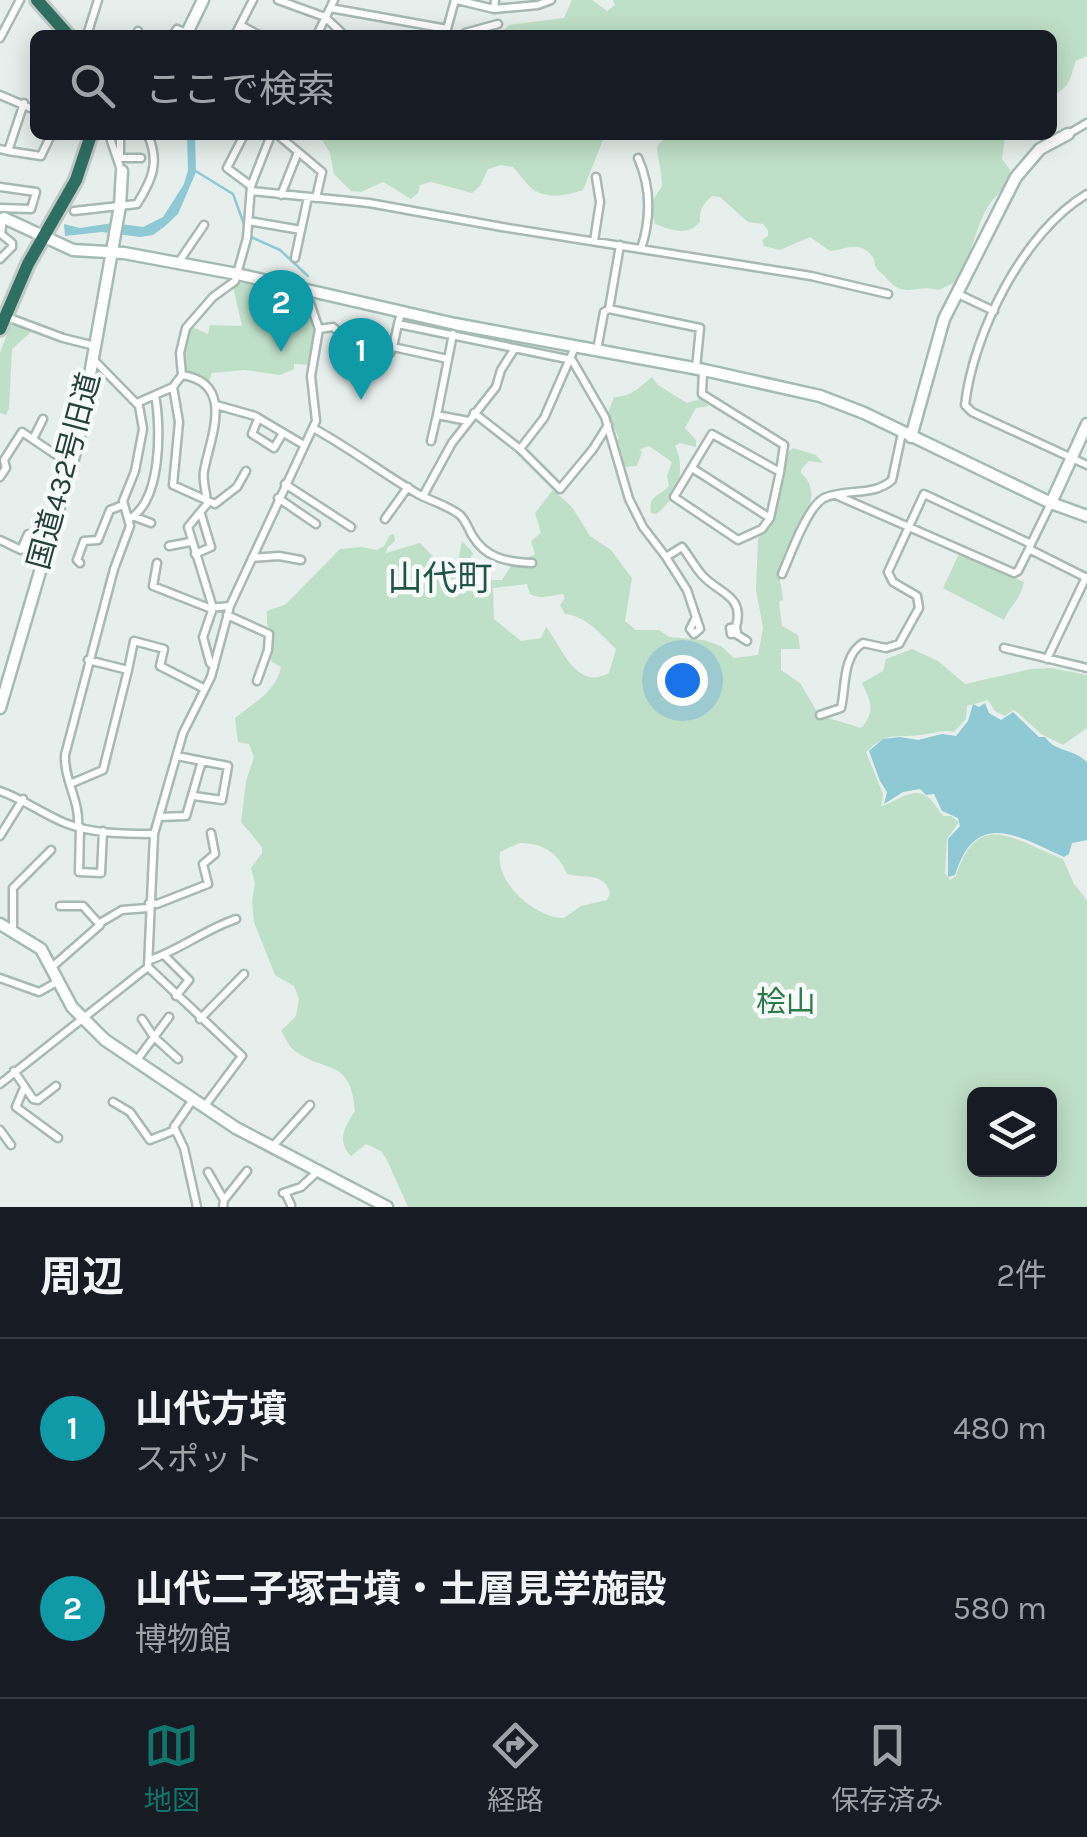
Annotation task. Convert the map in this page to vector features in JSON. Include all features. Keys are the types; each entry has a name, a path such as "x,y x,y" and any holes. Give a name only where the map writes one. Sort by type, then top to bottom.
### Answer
{"highway":[{"path":"36,0 63,30"},
{"path":"2,320 76,180 89,140"}],"street":[{"path":"89,30 98,0"},
{"path":"191,30 203,0"},
{"path":"237,30 254,0"},
{"path":"278,0 326,18 339,30"},
{"path":"320,30 334,0"},
{"path":"447,28 456,0 538,6 551,0"},
{"path":"0,38 16,2"},
{"path":"330,8 453,30"},
{"path":"414,23 415,30"},
{"path":"478,30 498,24"},
{"path":"240,26 248,30"},
{"path":"0,95 30,107"},
{"path":"24,103 4,150 41,156 49,140"},
{"path":"1057,140 1087,124"},
{"name":"国道432号旧道","path":"111,140 122,171"},
{"name":"国道432号旧道","path":"0,708 3,684 85,412 120,206 122,171 117,140"},
{"path":"74,212 137,204 154,177 149,140"},
{"path":"240,140 227,168 251,189 370,203 811,276 888,294"},
{"path":"137,403 173,387 182,375 180,353 186,328 213,297 233,284 249,221 251,189 272,140"},
{"path":"281,140 322,174 301,230 296,258"},
{"path":"782,574 822,500 880,488 892,480 936,340 957,293 1022,166 1057,140"},
{"path":"281,194 298,152"},
{"path":"120,158 141,158"},
{"path":"638,158 649,201 641,249"},
{"path":"594,241 600,202 596,177"},
{"path":"0,187 36,192 31,209 1,214"},
{"path":"1087,194 1036,237 994,312 965,400 966,409 1087,465"},
{"path":"1,214 72,250 113,252 237,274 454,330 700,369 831,400 1051,503 1087,516"},
{"path":"0,259 12,247 1,234 1,214"},
{"path":"249,221 301,230"},
{"path":"178,263 204,225"},
{"path":"597,351 620,245"},
{"path":"204,1108 242,1056 176,996 149,963 154,834 186,724 214,666 230,606 313,428 317,413 312,368 318,329 310,290"},
{"path":"957,293 994,312"},
{"path":"608,310 700,328 702,394 784,444 780,472 770,518 762,529 742,541 674,497 712,434 780,472"},
{"path":"318,329 333,327 360,352 390,353 399,318"},
{"path":"2,320 63,338 94,352 137,403 143,429 123,505"},
{"path":"454,330 572,360 608,425 629,499 643,527 687,590 696,618"},
{"path":"431,442 454,330"},
{"path":"393,347 448,359"},
{"path":"423,496 452,443 496,386 500,370 514,348"},
{"path":"520,449 544,418 575,348"},
{"path":"182,375 207,388 216,405 203,478 208,499 201,514 189,523 190,542 213,608 203,637 210,664 214,666"},
{"path":"173,387 179,422 171,482 215,504 237,487 246,471"},
{"path":"103,831 102,873 79,872 80,811 66,772 65,755 114,569 131,518 154,478 160,427 156,395"},
{"path":"216,405 237,409 304,446"},
{"path":"474,414 520,449 560,489 594,450 608,425"},
{"path":"437,415 468,421"},
{"path":"33,439 43,419"},
{"path":"258,419 254,438 274,448 283,433"},
{"path":"838,496 1014,573 1087,424"},
{"path":"313,428 464,518 474,540 492,556 532,563"},
{"path":"0,477 6,468 4,460 22,432 72,465"},
{"path":"692,468 770,518"},
{"path":"285,484 351,527"},
{"path":"385,519 408,487"},
{"path":"820,714 841,708 854,648 862,643 886,648 899,644 917,614 917,596 888,575 924,494 1086,578 1047,659"},
{"path":"278,498 316,524"},
{"path":"123,505 131,518 151,523"},
{"path":"80,563 76,560 84,540 98,540 110,510 123,505"},
{"path":"195,554 211,547 201,514"},
{"path":"0,540 21,550 28,534 47,542"},
{"path":"170,546 190,542"},
{"path":"666,557 682,547 702,574 732,595 738,610 736,630 748,641"},
{"path":"252,558 279,556 300,560"},
{"path":"157,563 153,586 213,608 230,606"},
{"path":"227,615 269,634 257,681"},
{"path":"70,784 102,770 134,641 164,649 160,666 205,690"},
{"path":"1004,648 1087,668"},
{"path":"88,660 128,670"},
{"path":"177,756 228,766 222,800 194,796"},
{"path":"159,817 186,816 202,761"},
{"path":"0,790 79,827 154,834"},
{"path":"0,836 23,799"},
{"path":"52,966 99,928 100,923 122,910 158,904 208,884 203,864 215,854 211,833"},
{"path":"14,932 13,888 50,850"},
{"path":"60,906 83,906 100,923"},
{"path":"0,1084 149,963 236,919"},
{"path":"0,924 42,950 82,1021 192,1101 386,1207"},
{"path":"164,956 189,980 176,996"},
{"path":"200,1019 244,974"},
{"path":"0,978 39,992 57,982"},
{"path":"137,1061 169,1017"},
{"path":"142,1020 178,1059"},
{"path":"14,1072 33,1100 56,1086"},
{"path":"24,1088 16,1107 58,1138"},
{"path":"192,1101 175,1130 184,1148 197,1207"},
{"path":"113,1102 131,1113 150,1140 175,1130"},
{"path":"274,1146 310,1106"},
{"path":"0,1130 11,1145"},
{"path":"290,1205 284,1193 302,1187 319,1170"},
{"path":"208,1172 223,1204 247,1171"}],"green space":[{"path":"572,0 592,0 607,11 615,5 613,0 1087,0 1087,56 1076,61 1071,77 1057,92 1057,30 504,30 509,25 564,18"},
{"path":"322,140 603,140 583,190 562,195 541,193 529,186 513,167 501,165 488,169 472,193 431,182 420,185 411,199 383,182 361,192 351,191 334,174 330,153"},
{"path":"1004,140 1002,159 1010,170 985,212 958,281 939,290 905,290 894,285 869,253 859,247 830,251 810,237 780,250 764,246 762,240 768,236 768,230 763,224 748,222 720,197 712,196 706,202 695,227 679,231 655,224 652,204 662,187 660,142"},
{"path":"236,282 272,289 271,304 282,308 288,317 309,309 317,330 311,365 294,364 294,369 280,375 245,370 212,373 209,381 183,369 182,351 190,326 208,334 210,325 242,326 233,286"},
{"path":"17,323 33,330 12,349 6,415 0,413 0,353 10,326"},
{"path":"652,377 687,403 700,399 709,406 696,408 685,428 696,440 696,447 680,443 675,446 680,465 678,483 670,500 656,514 651,513 651,503 669,486 667,476 672,462 649,446 639,450 642,452 637,466 624,467 622,471 615,441 619,439 608,413 614,397 630,393"},
{"name":"桧山","path":"793,448 816,455 823,463 809,461 801,469 811,495 804,520 780,568 783,600 779,602 782,626 798,635 800,649 781,649 781,670 800,683 819,715 861,728 870,706 862,683 883,671 886,659 912,649 938,661 965,684 1031,669 1051,668 1087,675 1087,728 1063,745 1041,734 1013,710 1005,716 995,711 988,700 967,706 966,719 954,732 892,737 866,752 883,794 881,806 910,794 922,794 944,816 959,822 947,839 945,873 950,880 975,842 1000,835 1063,859 1074,884 1087,900 1087,1207 408,1207 381,1151 366,1144 351,1156 346,1150 344,1134 355,1111 353,1094 343,1075 295,1051 281,1031 296,1016 299,999 294,986 275,975 254,922 255,883 251,868 262,847 241,822 246,781 254,757 249,744 238,742 235,718 263,696 279,675 281,667 272,662 269,654 274,634 267,625 267,611 286,604 340,549 377,550 394,534 395,541 386,553 420,543 450,574 457,568 462,541 473,553 468,563 475,562 477,572 502,580 515,560 535,555 531,541 541,533 535,513 553,490 572,507 590,536 611,550 632,578 625,621 636,630 659,630 669,637 704,640 721,646 734,658 758,655 763,628 756,590 758,539 773,519 789,451","holes":["527,584 530,594 563,594 560,605 565,614 587,622 616,649 609,673 597,677 578,671 546,627 541,638 521,641 494,619 493,588","519,843 542,847 559,860 567,874 603,881 610,893 607,900 581,906 564,918 530,905 510,887 500,864 500,852"]},
{"path":"959,554 1024,582 1004,620 943,588"}],"water":[{"path":"187,140 195,140 196,172 178,214 153,235 102,232 65,236 64,224 80,228 113,223 143,227 163,217 184,184"},
{"path":"985,703 989,713 1001,720 1013,712 1039,737 1087,762 1087,840 1072,843 1064,857 1014,836 986,834 974,841 955,875 948,877 948,839 960,826 958,818 942,811 934,794 926,795 920,789 903,792 884,804 887,792 869,751 883,739 956,736 968,721 973,704 979,707"}],"waterway":[{"path":"194,170 233,194 245,227"},
{"path":"251,237 280,250 308,276"}],"place":[{"name":"山代二子塚古墳・土層見学施設","path":"281,352"},
{"name":"山代方墳","path":"361,400"}],"district":[{"name":"山代町","path":"440,578"}]}
